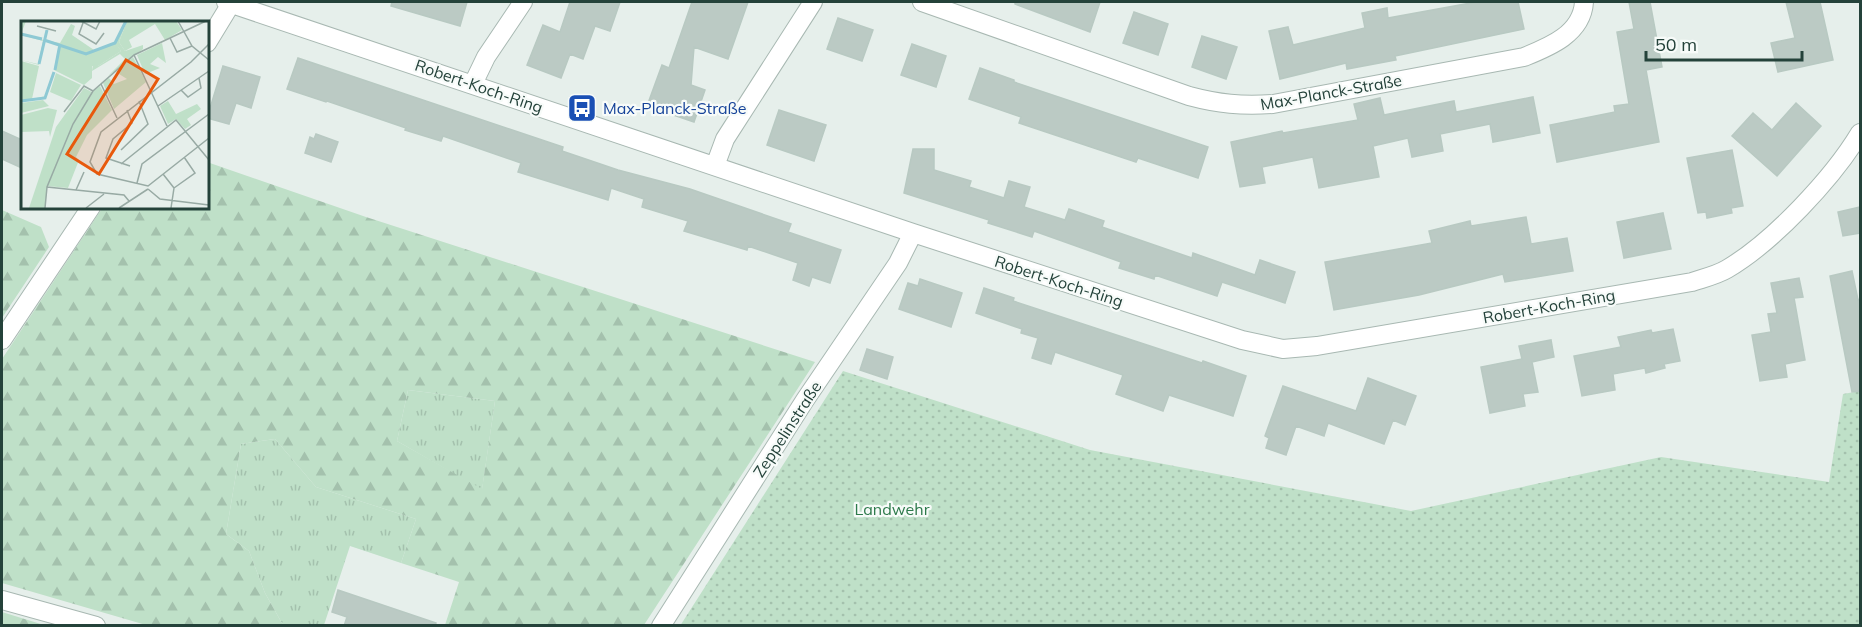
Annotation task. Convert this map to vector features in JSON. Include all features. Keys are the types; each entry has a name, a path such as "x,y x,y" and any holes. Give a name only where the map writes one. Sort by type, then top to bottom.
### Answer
{"street":[{"path":"208,41 230,2"},
{"name":"Robert-Koch-Ring","path":"230,2 913,233 1242,340 1283,349 1317,346 1692,282 1726,270 1773,234 1845,158 1860,133"},
{"path":"473,84 486,57 523,2"},
{"path":"715,166 725,140 813,2"},
{"name":"Max-Planck-Straße","path":"922,2 1189,96 1216,103 1243,106 1273,104 1524,57 1548,48 1566,35 1578,22 1584,2"},
{"path":"2,340 90,208"},
{"name":"Zeppelinstraße","path":"661,626 805,400 898,263 913,233"},
{"path":"2,600 96,626"}],"green space":[{"path":"208,162 366,217 815,362 644,625 445,625 459,582 401,563 416,519 316,487 275,439 241,444 226,534 249,551 265,593 283,625 146,625 2,583 2,359 102,208 208,208","holes":["408,390 495,401 482,489 397,441"]},
{"path":"2,210 41,227 49,247 2,318"},
{"name":"Landwehr","path":"843,371 1090,450 1411,511 1661,457 1829,482 1843,394 1860,391 1860,625 680,626"},
{"path":"408,390 495,401 482,490 397,441"},
{"path":"275,439 316,487 416,519 401,563 350,546 324,625 283,625 265,593 249,551 226,534 241,444"},
{"path":"2,612 44,625 2,625"}],"building":[{"path":"392,2 467,2 460,26 391,6"},
{"path":"570,2 620,2 610,31 595,26 583,59 570,54 561,78 527,65 543,25 560,32"},
{"path":"692,2 748,2 728,59 694,47 691,85 705,90 694,122 647,106 662,65 669,68"},
{"path":"1015,2 1100,2 1090,32 1015,4"},
{"path":"1476,2 1518,2 1524,29 1395,56 1396,60 1347,69 1346,63 1280,79 1269,31 1288,27 1293,45 1365,28 1362,13 1387,8 1388,18"},
{"path":"1629,2 1650,2 1662,67 1646,70 1659,142 1557,162 1550,125 1615,112 1614,106 1629,104 1617,32 1634,29"},
{"path":"1786,2 1820,2 1833,60 1778,72 1771,43 1795,38"},
{"path":"1134,12 1168,24 1158,55 1123,43"},
{"path":"838,18 873,30 862,61 827,49"},
{"path":"1202,36 1237,47 1226,79 1192,67"},
{"path":"912,44 946,56 936,87 901,75"},
{"path":"298,58 563,147 562,151 618,170 690,189 791,224 788,232 841,250 830,283 812,277 809,286 793,280 798,263 748,246 747,250 684,231 688,221 642,207 644,199 611,188 608,200 518,172 521,163 443,136 441,141 287,89"},
{"path":"223,66 260,77 251,108 236,103 229,124 208,118"},
{"path":"980,68 1014,80 1014,82 1208,147 1198,178 1138,158 1136,162 1019,123 1021,117 969,99"},
{"path":"1533,97 1540,133 1493,142 1490,124 1440,134 1443,151 1412,157 1408,138 1373,146 1379,177 1319,188 1313,157 1262,167 1265,183 1240,187 1231,142 1282,131 1283,133 1358,120 1354,104 1380,98 1384,115 1454,101 1456,112"},
{"path":"1796,103 1821,126 1777,176 1732,136 1753,113 1772,130"},
{"path":"779,110 826,125 814,161 767,145"},
{"path":"2,131 21,140 21,168 2,159"},
{"path":"316,134 338,142 331,162 305,153 310,137 314,139"},
{"path":"913,149 934,149 934,170 971,181 969,187 1004,198 1009,181 1030,187 1024,207 1065,220 1069,209 1104,221 1102,227 1192,258 1193,253 1255,275 1260,260 1295,272 1285,303 1222,282 1217,296 1155,275 1154,279 1119,268 1121,262 1034,231 1032,237 988,223 989,220 904,193"},
{"path":"1732,150 1743,206 1731,208 1732,213 1707,218 1706,212 1698,213 1687,158"},
{"path":"1860,207 1860,233 1843,236 1838,212"},
{"path":"1663,213 1671,249 1624,258 1617,222"},
{"path":"1526,217 1531,244 1567,238 1573,271 1505,282 1503,274 1419,295 1334,310 1325,262 1432,243 1429,231 1470,221 1471,226"},
{"path":"1852,271 1858,300 1860,299 1860,391 1852,392 1830,276"},
{"path":"1799,278 1803,297 1794,298 1805,360 1785,364 1787,377 1760,381 1752,335 1771,332 1768,314 1777,313 1771,283"},
{"path":"920,279 962,293 951,327 899,309 908,283 918,286"},
{"path":"984,288 1014,298 1013,301 1246,376 1233,416 1169,395 1163,411 1116,394 1123,375 1055,352 1051,364 1032,358 1038,338 1021,333 1022,329 976,313"},
{"path":"1673,329 1680,361 1664,364 1665,368 1646,373 1645,368 1613,374 1615,390 1582,396 1574,356 1621,347 1618,337 1651,330 1652,333"},
{"path":"1551,340 1554,357 1532,362 1538,392 1523,394 1525,406 1490,413 1481,367 1522,359 1519,346"},
{"path":"867,349 893,357 887,379 860,370"},
{"path":"1368,378 1416,396 1405,425 1393,420 1384,444 1328,423 1324,436 1296,426 1286,455 1266,448 1269,438 1265,436 1283,386 1356,411"},
{"path":"338,590 436,623 435,626 344,626 347,617 332,612"}],"place":[{"name":"Max-Planck-Straße","path":"582,108"}]}
